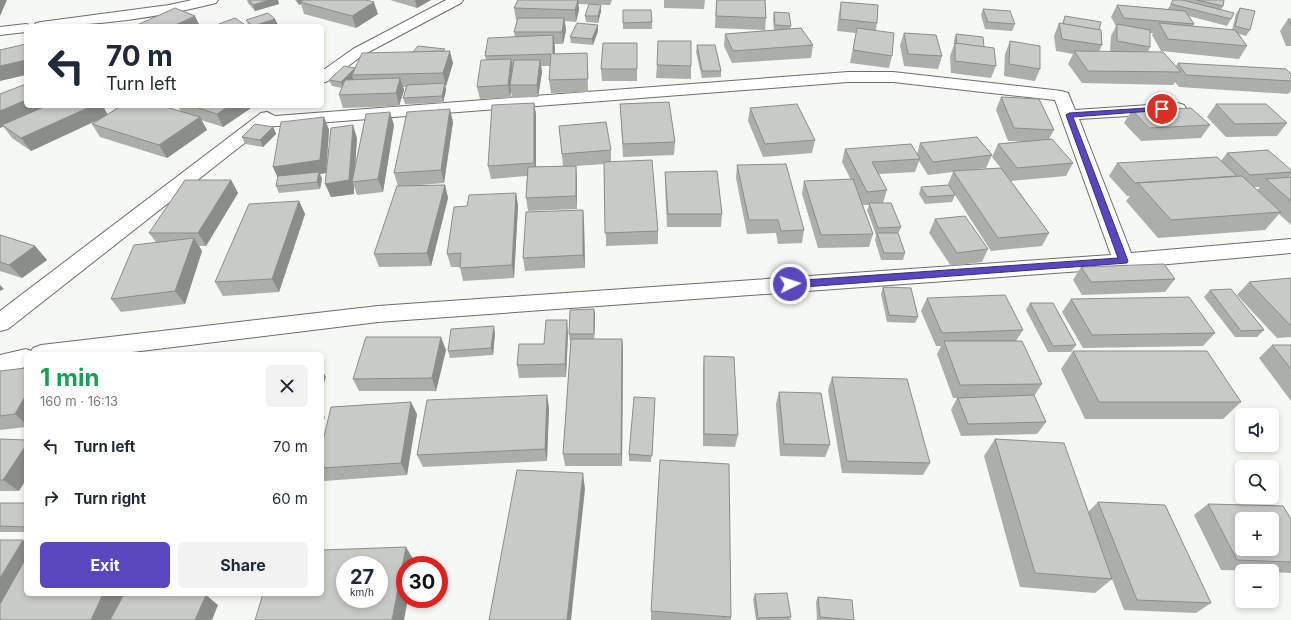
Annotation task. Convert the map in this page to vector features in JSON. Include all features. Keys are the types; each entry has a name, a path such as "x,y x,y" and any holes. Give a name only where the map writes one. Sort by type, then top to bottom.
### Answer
{"street":[{"path":"56,24 170,9 211,0"},
{"path":"324,77 358,52 456,0"},
{"path":"0,31 24,28"},
{"path":"260,122 856,77 893,77 1062,96 1124,261"},
{"path":"0,323 280,108"},
{"path":"1069,115 1178,108"},
{"path":"58,352 378,314 1124,261 1291,246"},
{"path":"0,364 24,358"}],"building":[{"path":"249,0 269,0 253,5"},
{"path":"304,0 366,0 374,2 352,16 300,2"},
{"path":"518,0 578,0 575,10 514,8"},
{"path":"717,0 765,0 766,18 716,16"},
{"path":"1173,0 1182,0 1234,13 1231,19 1171,4"},
{"path":"1197,0 1224,0 1223,6"},
{"path":"841,2 878,5 877,23 840,19"},
{"path":"589,4 601,5 598,16 585,16"},
{"path":"1117,5 1185,11 1194,24 1124,18"},
{"path":"175,8 195,16 177,24 139,24"},
{"path":"1240,8 1255,11 1250,30 1235,26"},
{"path":"983,9 1010,11 1015,24 988,22"},
{"path":"623,10 651,10 652,22 623,23"},
{"path":"774,12 789,13 791,26 775,25"},
{"path":"268,13 275,19 259,24 251,24 246,20"},
{"path":"1065,16 1101,22 1099,30 1063,24"},
{"path":"235,18 244,24 219,24"},
{"path":"518,18 564,18 562,32 514,32"},
{"path":"1288,19 1291,19 1291,26"},
{"path":"577,23 598,25 592,39 570,37"},
{"path":"1059,23 1101,30 1102,45 1062,39"},
{"path":"1159,23 1235,30 1247,46 1168,39"},
{"path":"1117,24 1150,30 1150,47 1117,41"},
{"path":"801,28 813,45 733,51 725,34"},
{"path":"857,28 894,33 892,56 853,50"},
{"path":"904,33 936,35 942,56 908,54"},
{"path":"956,34 983,37 984,47 957,44"},
{"path":"553,35 553,54 587,53 588,79 549,80 551,54 485,56 488,38"},
{"path":"658,41 691,41 691,66 657,65"},
{"path":"1010,41 1040,46 1040,69 1009,64"},
{"path":"603,43 637,43 637,69 601,69"},
{"path":"955,43 994,48 996,66 955,61"},
{"path":"24,44 24,60 0,66 0,50"},
{"path":"697,45 715,45 721,71 702,71"},
{"path":"418,46 445,49 443,51 413,52"},
{"path":"450,51 443,73 352,75 362,53"},
{"path":"1074,51 1163,52 1181,72 1088,71"},
{"path":"511,59 508,85 477,87 481,60"},
{"path":"514,60 540,60 537,85 510,85"},
{"path":"1178,63 1286,69 1291,74 1291,81 1186,75"},
{"path":"344,66 355,68 341,82 329,80"},
{"path":"400,78 396,93 339,95 345,80"},
{"path":"445,83 442,96 403,98 407,85"},
{"path":"24,85 24,101 0,111 0,94"},
{"path":"1001,97 1039,99 1054,130 1014,128"},
{"path":"669,102 675,142 623,144 620,104"},
{"path":"534,103 534,163 488,166 492,105"},
{"path":"797,104 815,140 765,144 750,108"},
{"path":"1216,104 1266,104 1287,123 1235,124"},
{"path":"41,108 88,108 21,138 2,125"},
{"path":"118,108 169,108 200,117 159,145 92,124"},
{"path":"198,108 226,108 217,114"},
{"path":"1191,108 1210,125 1149,128 1132,110"},
{"path":"450,109 441,170 394,173 407,112"},
{"path":"390,112 378,179 352,182 366,114"},
{"path":"324,117 320,160 273,167 281,122"},
{"path":"606,122 611,150 562,154 559,126"},
{"path":"255,124 273,127 260,140 242,137"},
{"path":"353,125 349,180 325,184 331,128"},
{"path":"977,137 992,155 933,162 920,143"},
{"path":"1052,139 1073,163 1017,168 998,144"},
{"path":"911,144 920,159 872,162 887,190 867,192 845,149"},
{"path":"1268,150 1291,170 1291,172 1250,175 1227,153"},
{"path":"1217,157 1237,176 1135,183 1117,163"},
{"path":"652,160 658,231 605,233 604,162"},
{"path":"786,164 804,230 781,231 778,220 749,220 737,165"},
{"path":"576,166 576,196 526,198 528,167"},
{"path":"1001,168 1049,233 998,238 953,171"},
{"path":"717,171 722,214 668,214 665,172"},
{"path":"319,172 317,182 276,186 278,176"},
{"path":"1242,176 1281,212 1171,220 1138,183"},
{"path":"1291,177 1291,201 1266,179"},
{"path":"853,179 873,234 821,235 804,181"},
{"path":"185,180 231,180 198,233 149,233"},
{"path":"445,185 427,253 374,254 397,186"},
{"path":"949,185 955,195 927,197 921,187"},
{"path":"516,193 512,265 460,268 461,253 447,254 454,207 467,206 469,195"},
{"path":"299,201 272,279 215,282 249,204"},
{"path":"869,203 891,203 901,227 878,228"},
{"path":"583,210 583,255 523,258 526,212"},
{"path":"965,216 988,249 957,253 935,219"},
{"path":"877,233 898,233 905,253 884,253"},
{"path":"0,235 35,246 9,265 0,262"},
{"path":"194,238 175,291 111,299 134,245"},
{"path":"1164,264 1175,279 1091,282 1081,267"},
{"path":"1291,278 1291,325 1290,325 1249,282"},
{"path":"883,287 911,288 918,317 889,315"},
{"path":"1231,289 1264,330 1241,331 1210,290"},
{"path":"1005,295 1023,330 942,333 927,298"},
{"path":"1189,297 1215,333 1092,335 1071,299"},
{"path":"1030,303 1053,303 1076,345 1053,346"},
{"path":"594,309 594,334 569,334 570,310"},
{"path":"546,320 567,320 565,364 517,365 519,344 544,344"},
{"path":"494,326 491,348 448,351 451,329"},
{"path":"366,337 441,337 432,378 353,379"},
{"path":"571,339 622,339 621,454 563,454"},
{"path":"944,341 1022,341 1042,384 960,385"},
{"path":"1272,345 1291,345 1291,369"},
{"path":"1073,351 1207,351 1241,402 1099,402"},
{"path":"704,356 734,357 738,435 704,434"},
{"path":"24,368 24,398 15,414 0,416 0,371"},
{"path":"832,377 907,379 930,463 847,461"},
{"path":"779,392 821,393 830,445 784,444"},
{"path":"547,395 545,449 417,455 427,400"},
{"path":"1034,395 1046,422 968,424 958,398"},
{"path":"634,397 655,398 652,456 629,454"},
{"path":"411,402 401,463 324,468 324,437 331,407"},
{"path":"0,439 24,440 24,448 3,480 0,480"},
{"path":"995,439 1064,443 1112,579 1035,573"},
{"path":"660,460 729,464 731,617 651,611"},
{"path":"517,470 583,473 567,620 489,620"},
{"path":"1098,502 1165,505 1211,603 1137,600"},
{"path":"0,503 24,503 24,527 0,526"},
{"path":"1208,504 1283,506 1291,519 1291,562 1237,560"},
{"path":"0,540 23,540 0,578"},
{"path":"406,547 404,556 396,556 396,599 392,620 255,620 262,596 324,596 324,550"},
{"path":"24,562 24,596 102,596 91,620 0,620 0,604"},
{"path":"787,593 791,617 758,618 755,594"},
{"path":"123,596 206,596 195,620 110,620"},
{"path":"818,597 852,600 854,620 820,617"}],"route":[{"path":"790,284 1124,261 1069,115 1162,109"}]}
